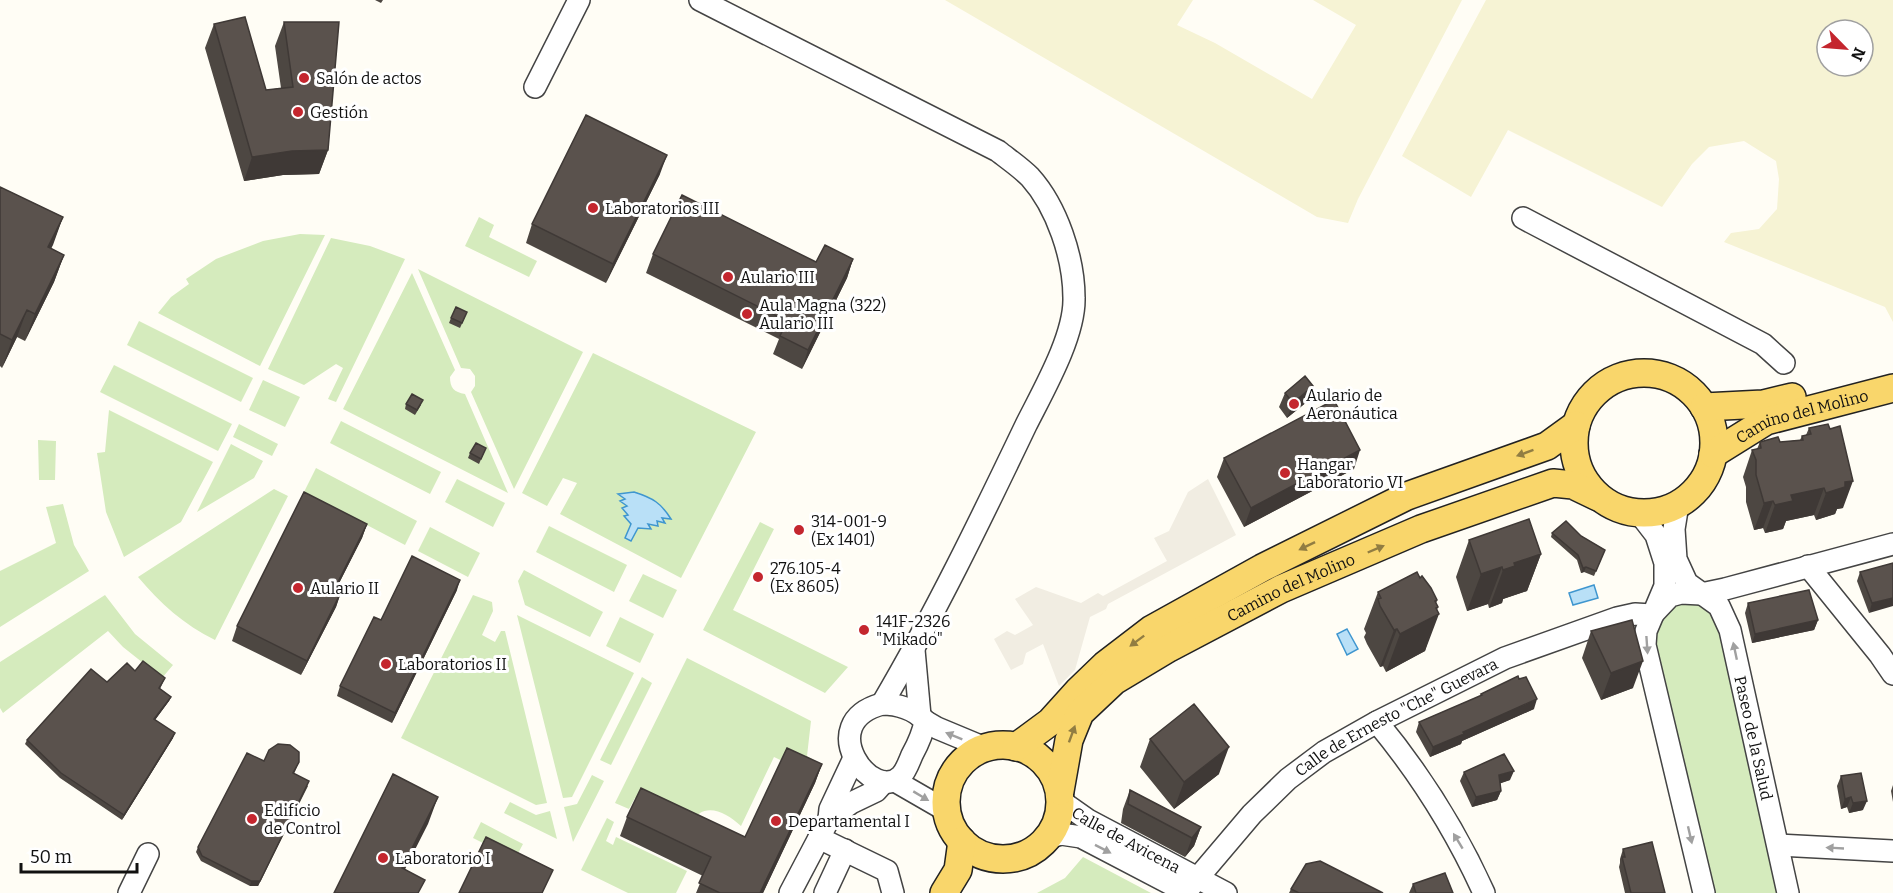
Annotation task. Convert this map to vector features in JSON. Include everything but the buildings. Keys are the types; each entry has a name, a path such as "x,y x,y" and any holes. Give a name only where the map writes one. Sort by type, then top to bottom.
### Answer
{"main road":[{"path":"1645,372 1662,375 1679,382 1693,392 1704,407 1713,429 1713,454 1707,474 1695,491 1678,504 1659,512 1639,513 1617,508 1598,496 1582,476 1574,451 1576,425 1586,402 1605,385 1628,375 1645,372"},
{"name":"Camino del Molino","path":"1704,407 1763,405 1893,372"},
{"name":"Camino del Molino","path":"1713,454 1766,420 1893,388"},
{"name":"Camino del Molino","path":"1016,747 1050,722 1105,665 1152,629 1262,568 1407,496 1546,446 1576,425"},
{"name":"Camino del Molino","path":"1060,796 1069,740 1080,713 1114,681 1169,648 1281,589 1443,522 1552,483 1573,485 1598,496"},
{"path":"1000,745 1016,747 1032,752 1045,762 1054,776 1060,796 1059,814 1048,838 1038,848 1011,859 996,859 977,853 962,842 955,832 947,811 946,798 954,773 962,763 985,748 1000,745"},
{"path":"944,893 958,870 962,842"},
{"path":"963,893 973,879 996,859"}],"street":[{"path":"535,87 579,0"},
{"path":"700,0 998,151 1030,177 1055,213 1067,246 1075,299 1071,324 1055,364 996,489 914,650 882,704"},
{"path":"1523,218 1763,344 1784,363"},
{"name":"Paseo de la Salud","path":"1678,504 1674,529 1676,559 1687,583 1719,606 1731,630 1788,893"},
{"path":"1639,513 1656,535 1665,563 1665,586 1646,631 1645,645 1704,893"},
{"path":"1652,615 1670,596 1681,593 1701,594 1893,544"},
{"path":"1808,566 1846,611 1893,674"},
{"name":"Calle de Ernesto \"Che\" Guevara","path":"1189,889 1252,814 1288,779 1324,752 1377,722 1505,658 1617,618 1635,614 1652,615"},
{"path":"829,819 889,781 902,776 923,734 914,650"},
{"path":"947,811 889,781 876,780 861,768 850,746 850,733 855,721 871,707 893,704 923,718 937,728 985,748"},
{"path":"1377,722 1426,787 1468,857 1484,893"},
{"path":"790,893 829,819 830,808 854,758"},
{"name":"Calle de Avicena","path":"1060,796 1077,814 1189,889 1226,893"},
{"path":"1048,838 1061,834 1081,837 1189,889"},
{"path":"819,838 887,871 893,893"},
{"path":"1778,845 1893,851"},
{"path":"825,893 845,850"},
{"path":"129,893 148,854"}],"shaded area":[{"path":"945,0 1193,0 1177,25 1215,43 1312,99 1356,25 1313,0 1462,0 1358,199 1348,223 1317,217"},
{"path":"1486,0 1893,0 1893,322 1885,307 1724,242 1731,233 1759,229 1777,209 1779,179 1776,161 1744,141 1709,147 1692,164 1662,207 1508,130 1471,197 1402,156"},
{"path":"1208,479 1236,535 1108,604 1106,609 1090,617 1075,670 1059,686 1043,644 1026,653 1023,664 1011,670 994,639 1007,631 1015,635 1033,625 1015,599 1036,587 1081,603 1098,593 1103,596 1167,561 1154,538 1169,531 1188,492"}],"green space":[{"path":"479,217 494,225 489,237 537,261 529,277 465,246"},
{"path":"300,234 325,235 260,366 158,313 171,297 189,284 186,279 216,259 263,241"},
{"path":"331,238 370,246 405,259 336,402 328,399 343,368 336,364 304,385 268,369"},
{"path":"418,269 583,352 514,489 471,392 475,386 475,376 470,369 461,368"},
{"path":"412,273 455,370 450,377 452,387 455,391 465,394 508,493 343,409"},
{"path":"139,321 253,378 241,402 127,345"},
{"path":"593,353 756,432 681,578 560,514 577,483 563,478 547,506 522,493","holes":["621,500 626,500 670,519 661,518 656,520 658,525 648,524 638,528 631,541 631,524 625,517 629,515 628,507"]},
{"path":"114,365 232,424 218,451 100,392"},
{"path":"263,380 300,397 285,427 249,410"},
{"path":"109,410 213,462 181,522 124,557 106,512 97,453 105,452"},
{"path":"341,421 441,472 430,494 330,443"},
{"path":"239,424 278,444 272,456 233,437"},
{"path":"38,440 56,441 55,480 39,480"},
{"path":"231,444 263,461 254,478 197,512"},
{"path":"316,468 417,521 405,545 304,492"},
{"path":"457,479 505,503 493,527 445,502"},
{"path":"274,489 288,496 215,640 173,613 138,577"},
{"path":"63,504 74,545 89,571 0,627 0,571 56,543 46,507"},
{"path":"760,522 774,529 733,610 848,667 825,693 703,630"},
{"path":"549,526 627,565 614,592 536,552"},
{"path":"430,527 480,553 468,577 418,551"},
{"path":"524,570 603,612 590,637 525,605 518,581"},
{"path":"643,574 677,590 663,618 629,601"},
{"path":"105,595 135,634 173,665 162,678 123,647 108,631 3,713 0,708 0,662"},
{"path":"473,595 492,602 493,611 482,635 495,642 501,631 505,631 547,803 536,805 401,738"},
{"path":"1680,602 1688,602 1706,609 1723,630 1783,893 1711,893 1653,635 1669,607"},
{"path":"517,615 634,673 572,797 563,798"},
{"path":"620,617 654,634 640,663 606,646"},
{"path":"687,658 811,721 807,756 819,763 793,766 774,757 741,826 728,816 714,810 701,813 690,825 635,798 629,809 615,803"},
{"path":"642,677 652,683 611,765 600,760"},
{"path":"592,775 604,781 573,842 564,807 577,804"},
{"path":"510,802 536,815 550,811 557,839 504,813"},
{"path":"607,818 614,822 606,841 613,845 616,837 687,871 676,893 628,893 581,870"},
{"path":"481,822 523,844 515,859 473,838"},
{"path":"1083,857 1151,893 1037,893 1065,878"}],"water":[{"path":"634,492 656,502 671,519 662,518 665,523 657,521 658,526 648,524 651,529 638,528 631,541 625,538 631,524 624,516 628,515 622,508 627,506 620,501 625,499 618,494"},
{"path":"1594,585 1598,598 1573,605 1569,593"},
{"path":"1347,629 1358,649 1347,655 1337,634"}],"place":[{"name":"Salón de actos","path":"304,78"},
{"name":"Gestión","path":"298,112"},
{"name":"Laboratorios III","path":"593,208"},
{"name":"Aulario III","path":"728,277"},
{"name":"Aula Magna (322) Aulario III","path":"747,314"},
{"name":"Aulario de Aeronáutica","path":"1294,404"},
{"name":"Hangar Laboratorio VI","path":"1285,473"},
{"name":"314-001-9 (Ex 1401)","path":"799,530"},
{"name":"276.105-4 (Ex 8605)","path":"758,577"},
{"name":"Aulario II","path":"298,588"},
{"name":"141F-2326 \"Mikado\"","path":"864,630"},
{"name":"Laboratorios II","path":"386,664"},
{"name":"Edificio de Control","path":"252,819"},
{"name":"Departamental I","path":"776,821"},
{"name":"Laboratorio I","path":"383,858"}]}
